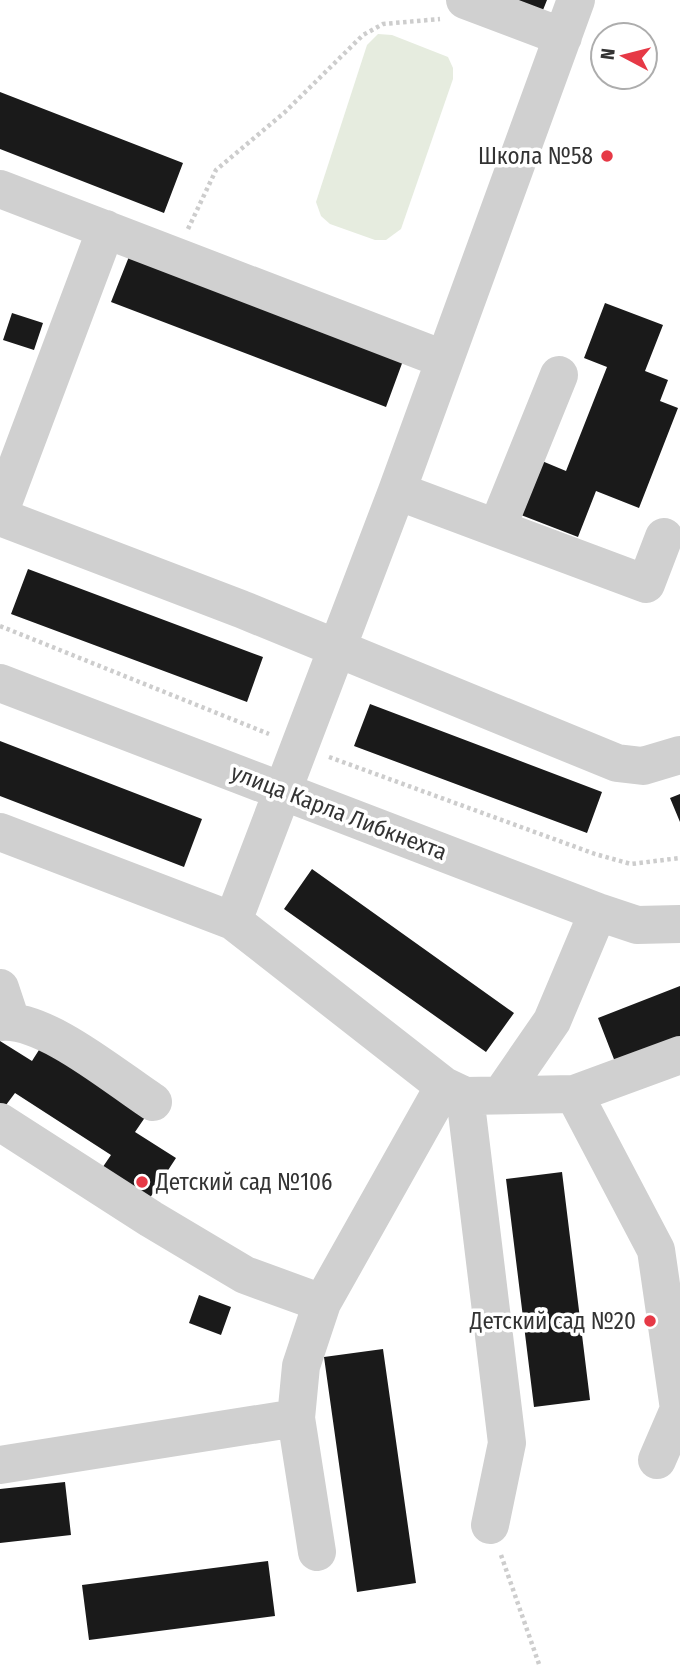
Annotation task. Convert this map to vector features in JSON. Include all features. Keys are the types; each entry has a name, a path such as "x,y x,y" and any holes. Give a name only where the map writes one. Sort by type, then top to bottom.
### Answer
{"street":[{"path":"233,920 397,491 576,0"},
{"path":"457,9 562,37"},
{"path":"0,189 443,359"},
{"path":"0,511 106,229"},
{"path":"497,528 559,375"},
{"path":"397,491 646,584 664,537"},
{"path":"0,517 241,609 617,763 643,766 680,754"},
{"name":"улица Карла Либкнехта","path":"0,683 598,912 637,925 680,924"},
{"path":"0,832 233,920 470,1092 574,1094 680,1055"},
{"path":"317,1552 296,1418 301,1366 323,1303 470,1092 552,1021 598,912"},
{"path":"4,1010 48,1033 153,1102"},
{"path":"470,1092 507,1443 490,1524"},
{"path":"574,1094 668,1248 679,1409 657,1460"},
{"path":"0,1122 151,1219 245,1275 323,1303"},
{"path":"0,1465 296,1418"}],"path":[{"path":"175,255 216,170 285,112 363,35 383,24 457,9"},
{"path":"0,626 298,746 595,854 631,864 680,858"},
{"path":"490,1524 540,1667"}],"shaded area":[{"path":"378,34 392,35 448,57 453,68 453,79 401,229 386,240 375,240 330,224 321,216 316,202 367,45"}],"building":[{"path":"517,0 547,0 543,10"},
{"path":"0,92 183,163 164,213 0,149"},
{"path":"130,254 404,358 386,407 111,302"},
{"path":"605,303 663,325 645,371 668,380 660,401 678,408 639,508 596,491 578,537 521,515 542,461 566,471 607,367 584,358"},
{"path":"12,313 43,323 34,350 3,340"},
{"path":"28,569 263,657 247,702 11,614"},
{"path":"370,704 602,792 587,833 354,746"},
{"path":"0,741 202,819 184,867 0,796"},
{"path":"680,794 680,822 670,798"},
{"path":"312,869 514,1013 486,1052 284,909"},
{"path":"680,986 680,1042 617,1067 598,1018"},
{"path":"0,1041 32,1061 44,1042 150,1110 135,1132 176,1158 144,1207 96,1177 111,1155 15,1093 0,1113"},
{"path":"562,1172 590,1400 534,1407 506,1179"},
{"path":"199,1295 231,1307 221,1335 189,1323"},
{"path":"383,1349 416,1583 357,1592 324,1357"},
{"path":"65,1482 71,1535 0,1543 0,1489"},
{"path":"268,1561 275,1616 89,1640 82,1585"}],"place":[{"name":"Школа №58","path":"607,156"},
{"name":"Детский сад №106","path":"142,1182"},
{"name":"Детский сад №20","path":"650,1321"}]}
